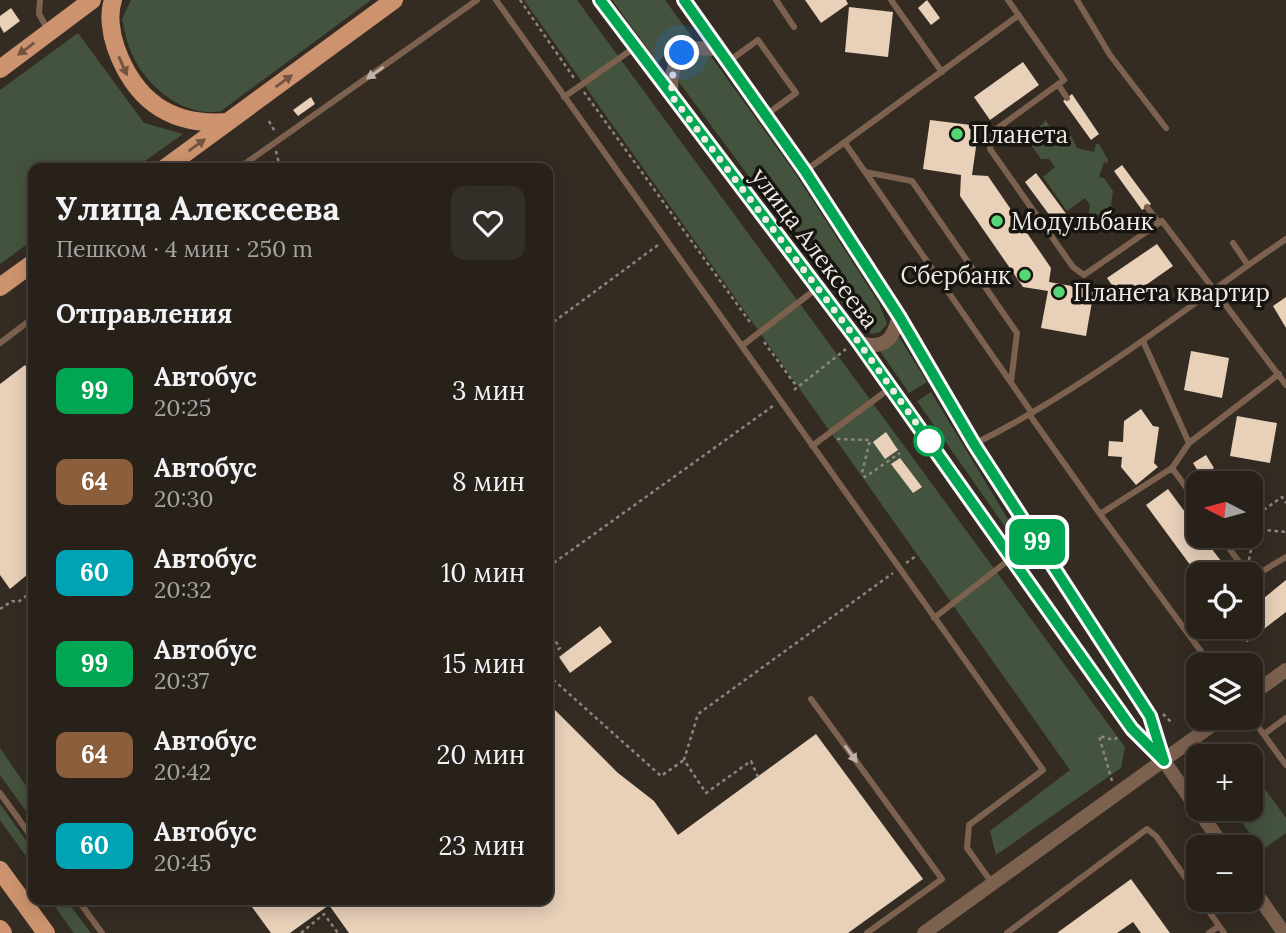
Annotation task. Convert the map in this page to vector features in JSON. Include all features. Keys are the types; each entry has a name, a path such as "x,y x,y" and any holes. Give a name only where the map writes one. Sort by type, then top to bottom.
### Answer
{"main road":[{"path":"1,65 92,0"},
{"path":"113,0 113,37 125,72 146,99 174,116 203,124 229,121"},
{"path":"172,163 394,0"},
{"path":"0,287 28,267"},
{"path":"0,870 46,933"}],"street":[{"name":"улица Алексеева","path":"600,0 816,289 858,341 1132,729 1164,761 1216,835"},
{"name":"улица Алексеева","path":"688,3 805,171 899,316 974,444 1150,716 1164,761"},
{"path":"671,95 674,62 682,53 689,48 719,50"},
{"path":"858,341 870,347 883,345 892,338 899,316"},
{"path":"1263,686 1286,670"},
{"path":"924,933 1206,730"},
{"path":"1263,903 1284,933"}],"lane":[{"path":"40,0 39,14 48,32"},
{"path":"246,163 432,35 477,0"},
{"path":"496,0 1043,770 969,825 967,848 993,885"},
{"path":"776,0 794,27"},
{"path":"891,0 942,72"},
{"path":"1008,0 1064,80 991,133 990,149 1073,267 1084,275 1162,221 1286,385"},
{"path":"1077,0 1110,55 1166,128"},
{"path":"805,171 1019,15"},
{"path":"729,62 758,40 796,93 766,115"},
{"path":"564,97 636,47"},
{"path":"1058,84 1068,97"},
{"path":"845,143 1100,513 1202,653"},
{"path":"864,172 912,181 1017,333 1011,382"},
{"path":"1146,207 1159,223"},
{"path":"974,444 1031,413 1143,341 1286,239"},
{"path":"1233,243 1248,265"},
{"path":"743,345 816,289"},
{"path":"0,343 28,322"},
{"path":"1143,341 1189,443"},
{"path":"1100,513 1172,468 1189,443 1279,374"},
{"path":"812,446 891,388"},
{"path":"1172,468 1186,487"},
{"path":"1229,548 1240,562"},
{"path":"1263,568 1286,557"},
{"path":"934,618 1010,559"},
{"path":"811,699 942,879 867,933"},
{"path":"1264,734 1286,718"},
{"path":"1261,730 1286,765"},
{"path":"0,793 28,832"},
{"path":"1007,933 1147,830 1156,836 1186,878"},
{"path":"82,905 102,933"},
{"path":"1210,912 1224,933"},
{"path":"1209,933 1219,926"}],"path":[{"path":"520,0 795,389 858,341"},
{"path":"553,322 665,240"},
{"path":"553,563 775,404"},
{"path":"817,454 837,439 870,440 862,473 864,477 900,453"},
{"path":"1264,510 1282,497 1286,503"},
{"path":"1264,530 1286,532"},
{"path":"553,679 661,776 684,760 698,713 916,556"},
{"path":"0,609 28,594"},
{"path":"553,638 560,648 553,653"},
{"path":"1167,717 1173,724"},
{"path":"1112,781 1099,736 1114,740 1118,737"},
{"path":"684,760 706,793 751,761 758,778"},
{"path":"301,933 324,914 338,933"}],"green space":[{"path":"131,0 371,0 221,111 207,112 194,110 169,98 139,68 129,47 122,19"},
{"path":"524,0 577,0 1125,747 1121,768 996,855 990,831 1070,770"},
{"path":"612,0 665,0 692,37 673,44 658,63"},
{"path":"78,33 144,123 183,134 142,163 28,163 28,244 0,264 0,90"},
{"path":"697,52 710,55 793,170 879,303 887,324 880,332 872,334 861,328 679,82 677,66 684,57"},
{"path":"1044,118 1056,135 1071,136 1077,148 1094,152 1096,144 1099,144 1108,160 1107,163 1104,162 1099,177 1104,178 1113,191 1111,205 1115,208 1114,217 1118,218 1118,221 1110,220 1094,234 1087,226 1090,205 1085,198 1067,211 1043,177 1055,167 1049,159 1041,159 1022,132 1025,129 1034,131 1045,122"},
{"path":"899,337 927,382 909,393 880,351"},
{"path":"931,392 1032,559 1029,561 917,401"},
{"path":"0,748 28,789 28,814 0,775"},
{"path":"1263,786 1286,818 1286,833 1263,849 1263,835 1251,835 1241,821 1263,821"},
{"path":"0,804 28,843 28,859 0,820"},
{"path":"54,905 70,905 91,933 74,933"}],"building":[{"path":"805,0 846,0 848,4 821,23"},
{"path":"927,0 940,18 931,25 918,8"},
{"path":"849,7 893,12 888,57 845,52"},
{"path":"11,8 20,21 4,33 0,26 0,16"},
{"path":"1023,62 1039,85 990,120 974,97"},
{"path":"1072,94 1099,134 1091,140 1063,101"},
{"path":"311,97 315,104 298,116 293,110"},
{"path":"930,120 979,126 972,175 988,176 1051,268 1049,282 1094,290 1086,336 1041,328 1048,291 1023,287 960,196 961,175 923,169"},
{"path":"1122,165 1151,204 1142,210 1114,171"},
{"path":"1036,173 1067,215 1056,224 1025,182"},
{"path":"1157,244 1173,266 1123,301 1107,278"},
{"path":"1286,297 1286,328 1273,306"},
{"path":"1191,351 1229,358 1222,398 1184,390"},
{"path":"25,365 28,369 28,574 10,589 0,575 0,384"},
{"path":"1141,409 1153,426 1159,427 1154,463 1158,467 1136,485 1121,467 1122,457 1108,456 1109,441 1123,442 1124,421"},
{"path":"1237,416 1277,423 1270,463 1230,456"},
{"path":"886,432 898,450 885,459 873,442"},
{"path":"1206,455 1214,468 1198,471 1193,463"},
{"path":"900,458 922,487 913,493 891,464"},
{"path":"1168,489 1186,513 1186,548 1211,548 1222,562 1188,562 1146,505"},
{"path":"1286,580 1286,612 1263,630 1263,599"},
{"path":"600,626 612,642 570,673 559,657"},
{"path":"553,708 618,773 654,801 678,835 816,734 923,879 848,933 349,933 329,905 553,905"},
{"path":"1131,879 1170,933 1141,933 1133,922 1117,933 1057,933"},
{"path":"251,905 329,905 290,933 271,933"}],"bus line":[{"name":"99","path":"600,0 857,340 1132,729 1164,761 1150,716 974,444 899,316 805,171 684,0"}],"place":[{"name":"Планета","path":"957,134"},
{"name":"Модульбанк","path":"997,221"},
{"name":"Сбербанк","path":"1025,275"},
{"name":"Планета квартир","path":"1059,292"}],"route":[{"path":"682,53 674,62 671,95 857,340 930,443 929,441"}]}
